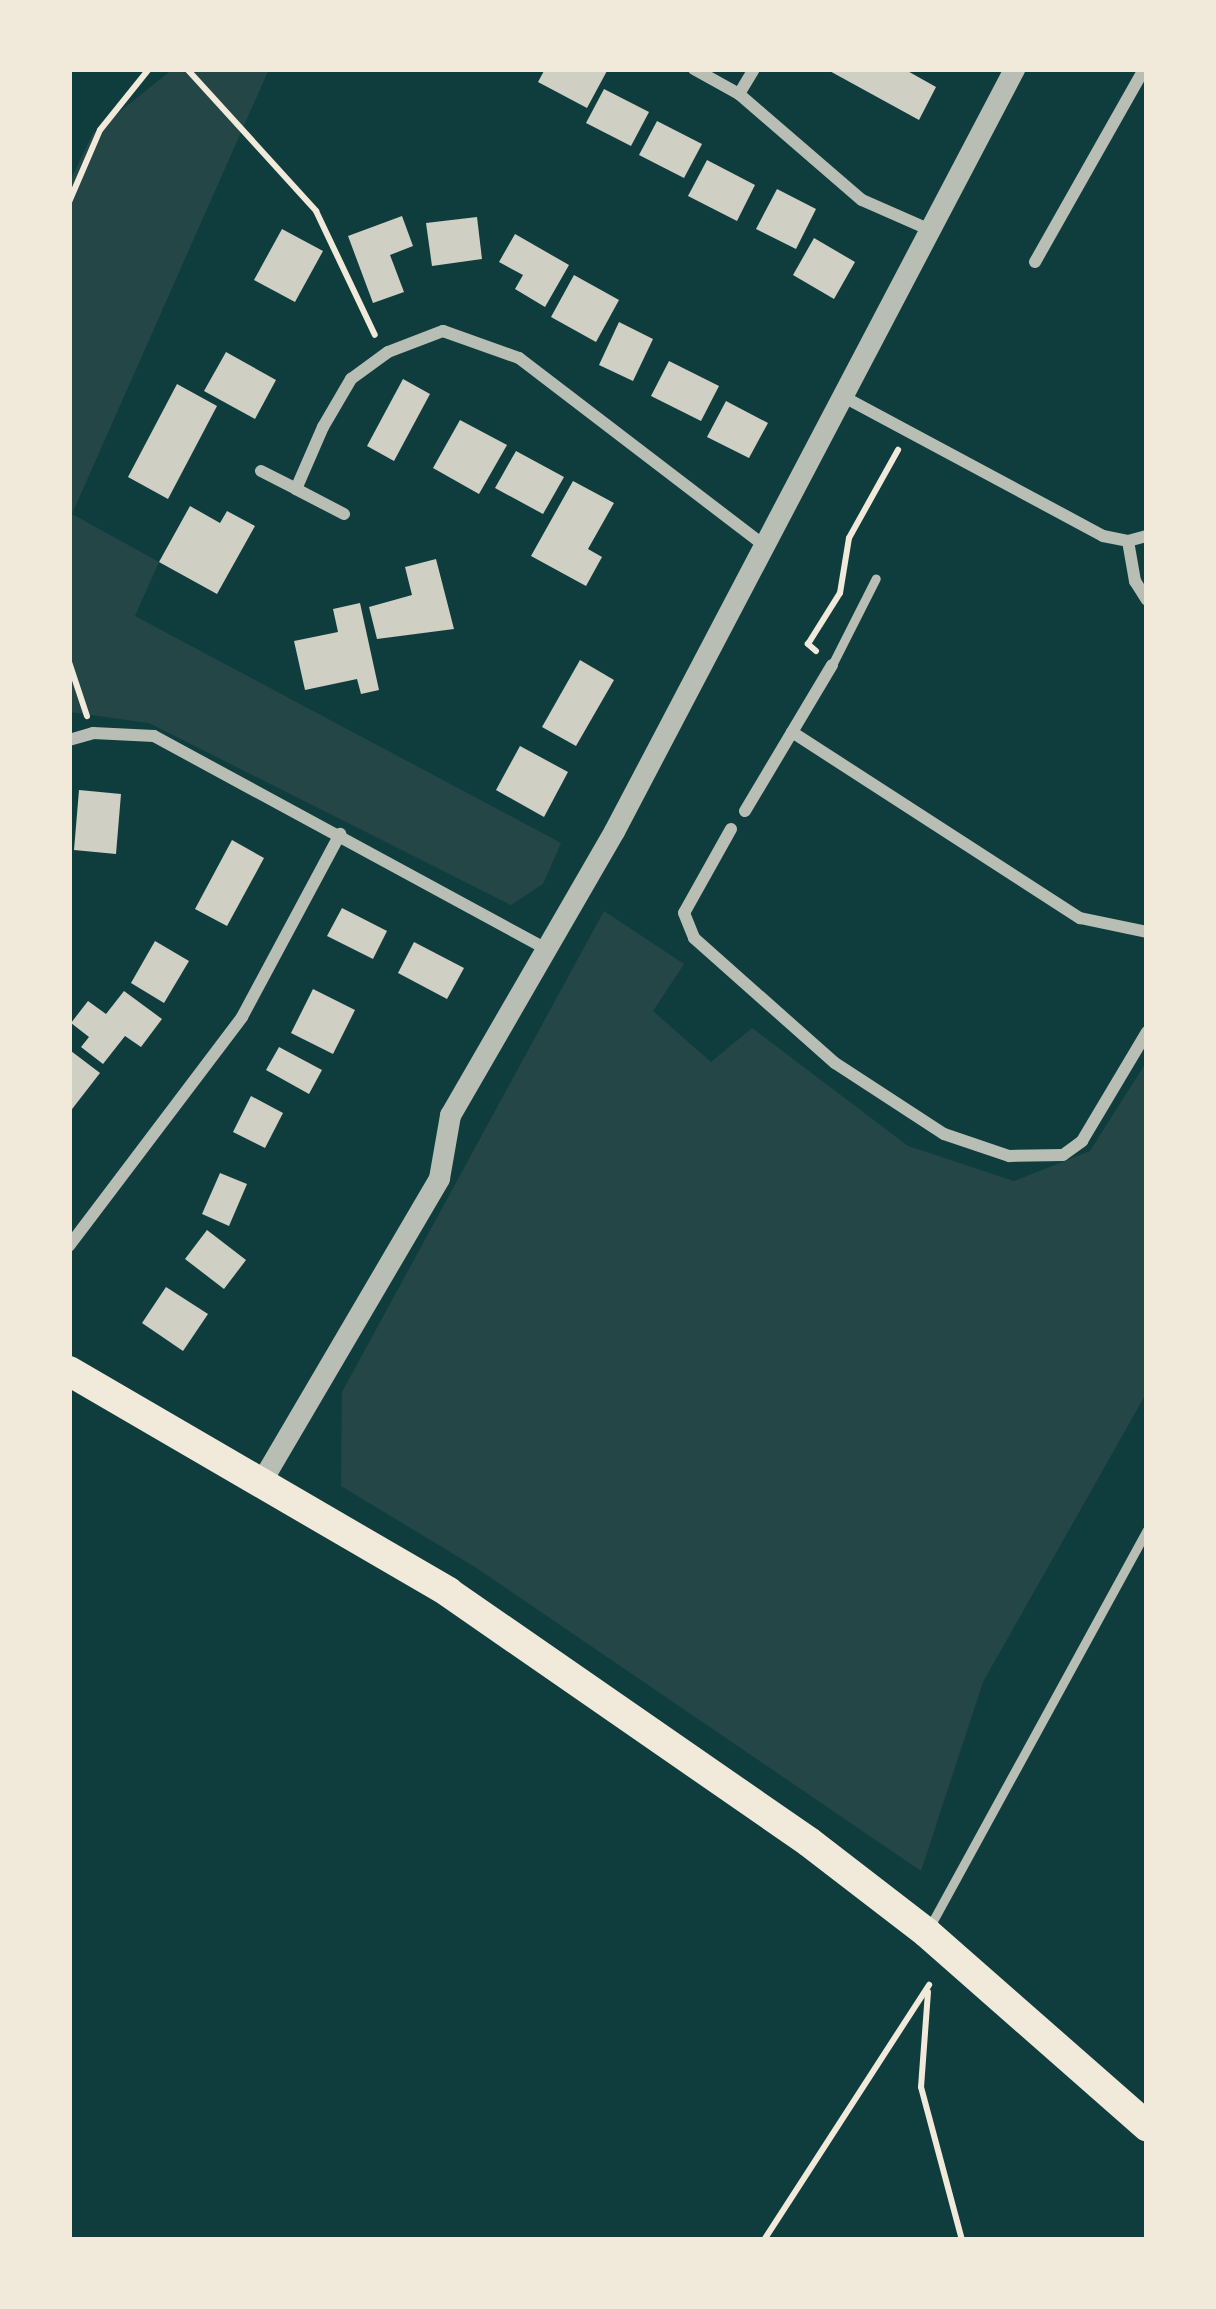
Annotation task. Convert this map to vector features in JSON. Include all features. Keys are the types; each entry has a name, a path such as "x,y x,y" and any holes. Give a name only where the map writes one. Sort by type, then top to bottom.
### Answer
{"main road":[{"path":"69,1371 448,1592 935,1940 1147,2126"}],"street":[{"path":"694,69 739,94 862,200 930,230"},
{"path":"739,94 754,69"},
{"path":"262,1480 440,1178 450,1115 548,949 1014,69"},
{"path":"1035,262 1144,69"},
{"path":"296,489 351,379 384,355 443,331 486,340 765,545"},
{"path":"844,397 1103,536 1128,542 1147,536"},
{"path":"261,471 344,514"},
{"path":"1128,542 1135,581 1147,600"},
{"path":"745,811 832,664"},
{"path":"792,732 856,767 893,805 1080,918 1147,932"},
{"path":"69,740 93,733 154,736 548,949"},
{"path":"731,829 684,913 694,938 715,965 835,1063 944,1134 1009,1156 1063,1155 1082,1141 1147,1032"},
{"path":"69,1246 242,1017 340,834"}],"lane":[{"path":"832,664 876,578"},
{"path":"935,1940 1147,1530"}],"path":[{"path":"69,202 100,130 149,69"},
{"path":"187,69 316,211 384,355"},
{"path":"832,664 808,644 840,593 849,538 908,433"},
{"path":"69,662 93,733"},
{"path":"935,1940 921,2087 962,2240"},
{"path":"764,2240 929,1985"}],"shaded area":[{"path":"173,69 269,69 72,514 159,562 135,616 561,843 543,884 511,905 149,723 69,712 69,183 93,133"},
{"path":"604,911 684,964 653,1011 711,1062 752,1028 908,1146 1014,1181 1090,1151 1147,1061 1147,1392 983,1682 921,1871 475,1567 341,1486 342,1392"}],"building":[{"path":"545,69 608,69 587,108 538,82"},
{"path":"826,69 904,69 936,87 919,120"},
{"path":"604,89 649,112 631,146 586,123"},
{"path":"657,121 702,144 684,178 639,155"},
{"path":"707,160 755,185 737,221 688,196"},
{"path":"777,189 816,209 796,249 756,229"},
{"path":"402,216 413,246 390,255 404,292 373,303 348,236"},
{"path":"477,217 482,259 432,266 426,223"},
{"path":"282,229 323,251 295,302 254,280"},
{"path":"515,234 569,265 545,307 515,289 523,275 499,262"},
{"path":"814,238 855,262 834,299 793,275"},
{"path":"574,275 619,300 596,342 551,317"},
{"path":"619,322 653,339 633,381 599,365"},
{"path":"226,352 276,380 255,419 204,391"},
{"path":"669,361 719,386 701,421 651,396"},
{"path":"403,379 430,394 394,461 367,446"},
{"path":"177,384 217,406 168,499 128,477"},
{"path":"726,401 768,423 749,458 707,437"},
{"path":"460,420 507,445 479,494 433,468"},
{"path":"516,451 564,477 543,514 495,488"},
{"path":"573,481 614,503 588,549 602,557 586,586 531,556"},
{"path":"190,506 220,523 227,511 255,526 217,594 159,562"},
{"path":"436,559 454,629 377,639 369,607 412,595 405,567"},
{"path":"360,603 379,690 361,694 357,679 305,690 294,641 338,632 333,609"},
{"path":"580,660 614,680 576,746 542,727"},
{"path":"520,746 568,772 544,817 496,790"},
{"path":"79,790 121,794 116,854 74,850"},
{"path":"232,840 264,858 227,926 195,909"},
{"path":"342,908 387,931 373,959 327,936"},
{"path":"155,941 189,961 164,1003 131,983"},
{"path":"414,942 464,968 447,999 398,973"},
{"path":"313,989 355,1010 333,1054 291,1033"},
{"path":"124,991 162,1019 141,1047 125,1036 103,1064 81,1047 89,1037 71,1023 88,1001 106,1014"},
{"path":"279,1047 322,1070 309,1094 266,1070"},
{"path":"71,1051 100,1073 69,1113 69,1054"},
{"path":"251,1096 283,1113 265,1148 233,1132"},
{"path":"220,1173 247,1184 229,1226 202,1214"},
{"path":"207,1230 246,1260 224,1289 185,1259"},
{"path":"166,1287 208,1314 183,1351 142,1323"}]}
